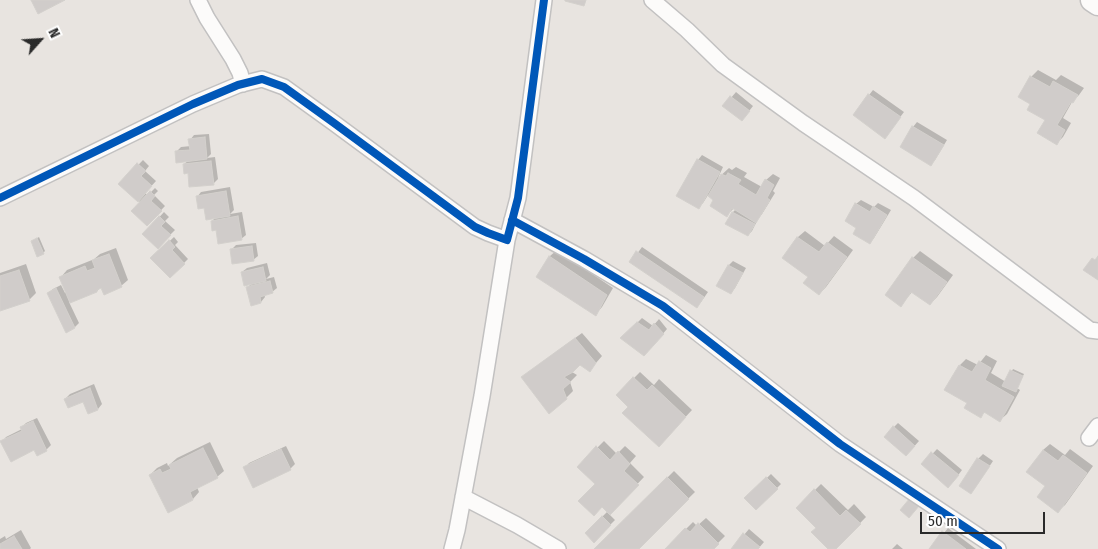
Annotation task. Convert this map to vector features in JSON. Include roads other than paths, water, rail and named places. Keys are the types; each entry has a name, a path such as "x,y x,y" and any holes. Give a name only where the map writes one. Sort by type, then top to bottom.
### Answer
{"street":[{"path":"198,0 233,59 243,84"},
{"path":"452,549 482,396 507,240 518,198 544,0"},
{"path":"652,0 687,30 723,65 803,123 914,198 1090,330 1098,331"},
{"path":"1092,0 1098,4"},
{"path":"0,198 193,104 238,85 262,79 284,87 475,227 507,240"},
{"path":"512,220 584,259 663,306 840,444 998,549"},
{"path":"463,497 518,525 558,549"}]}
